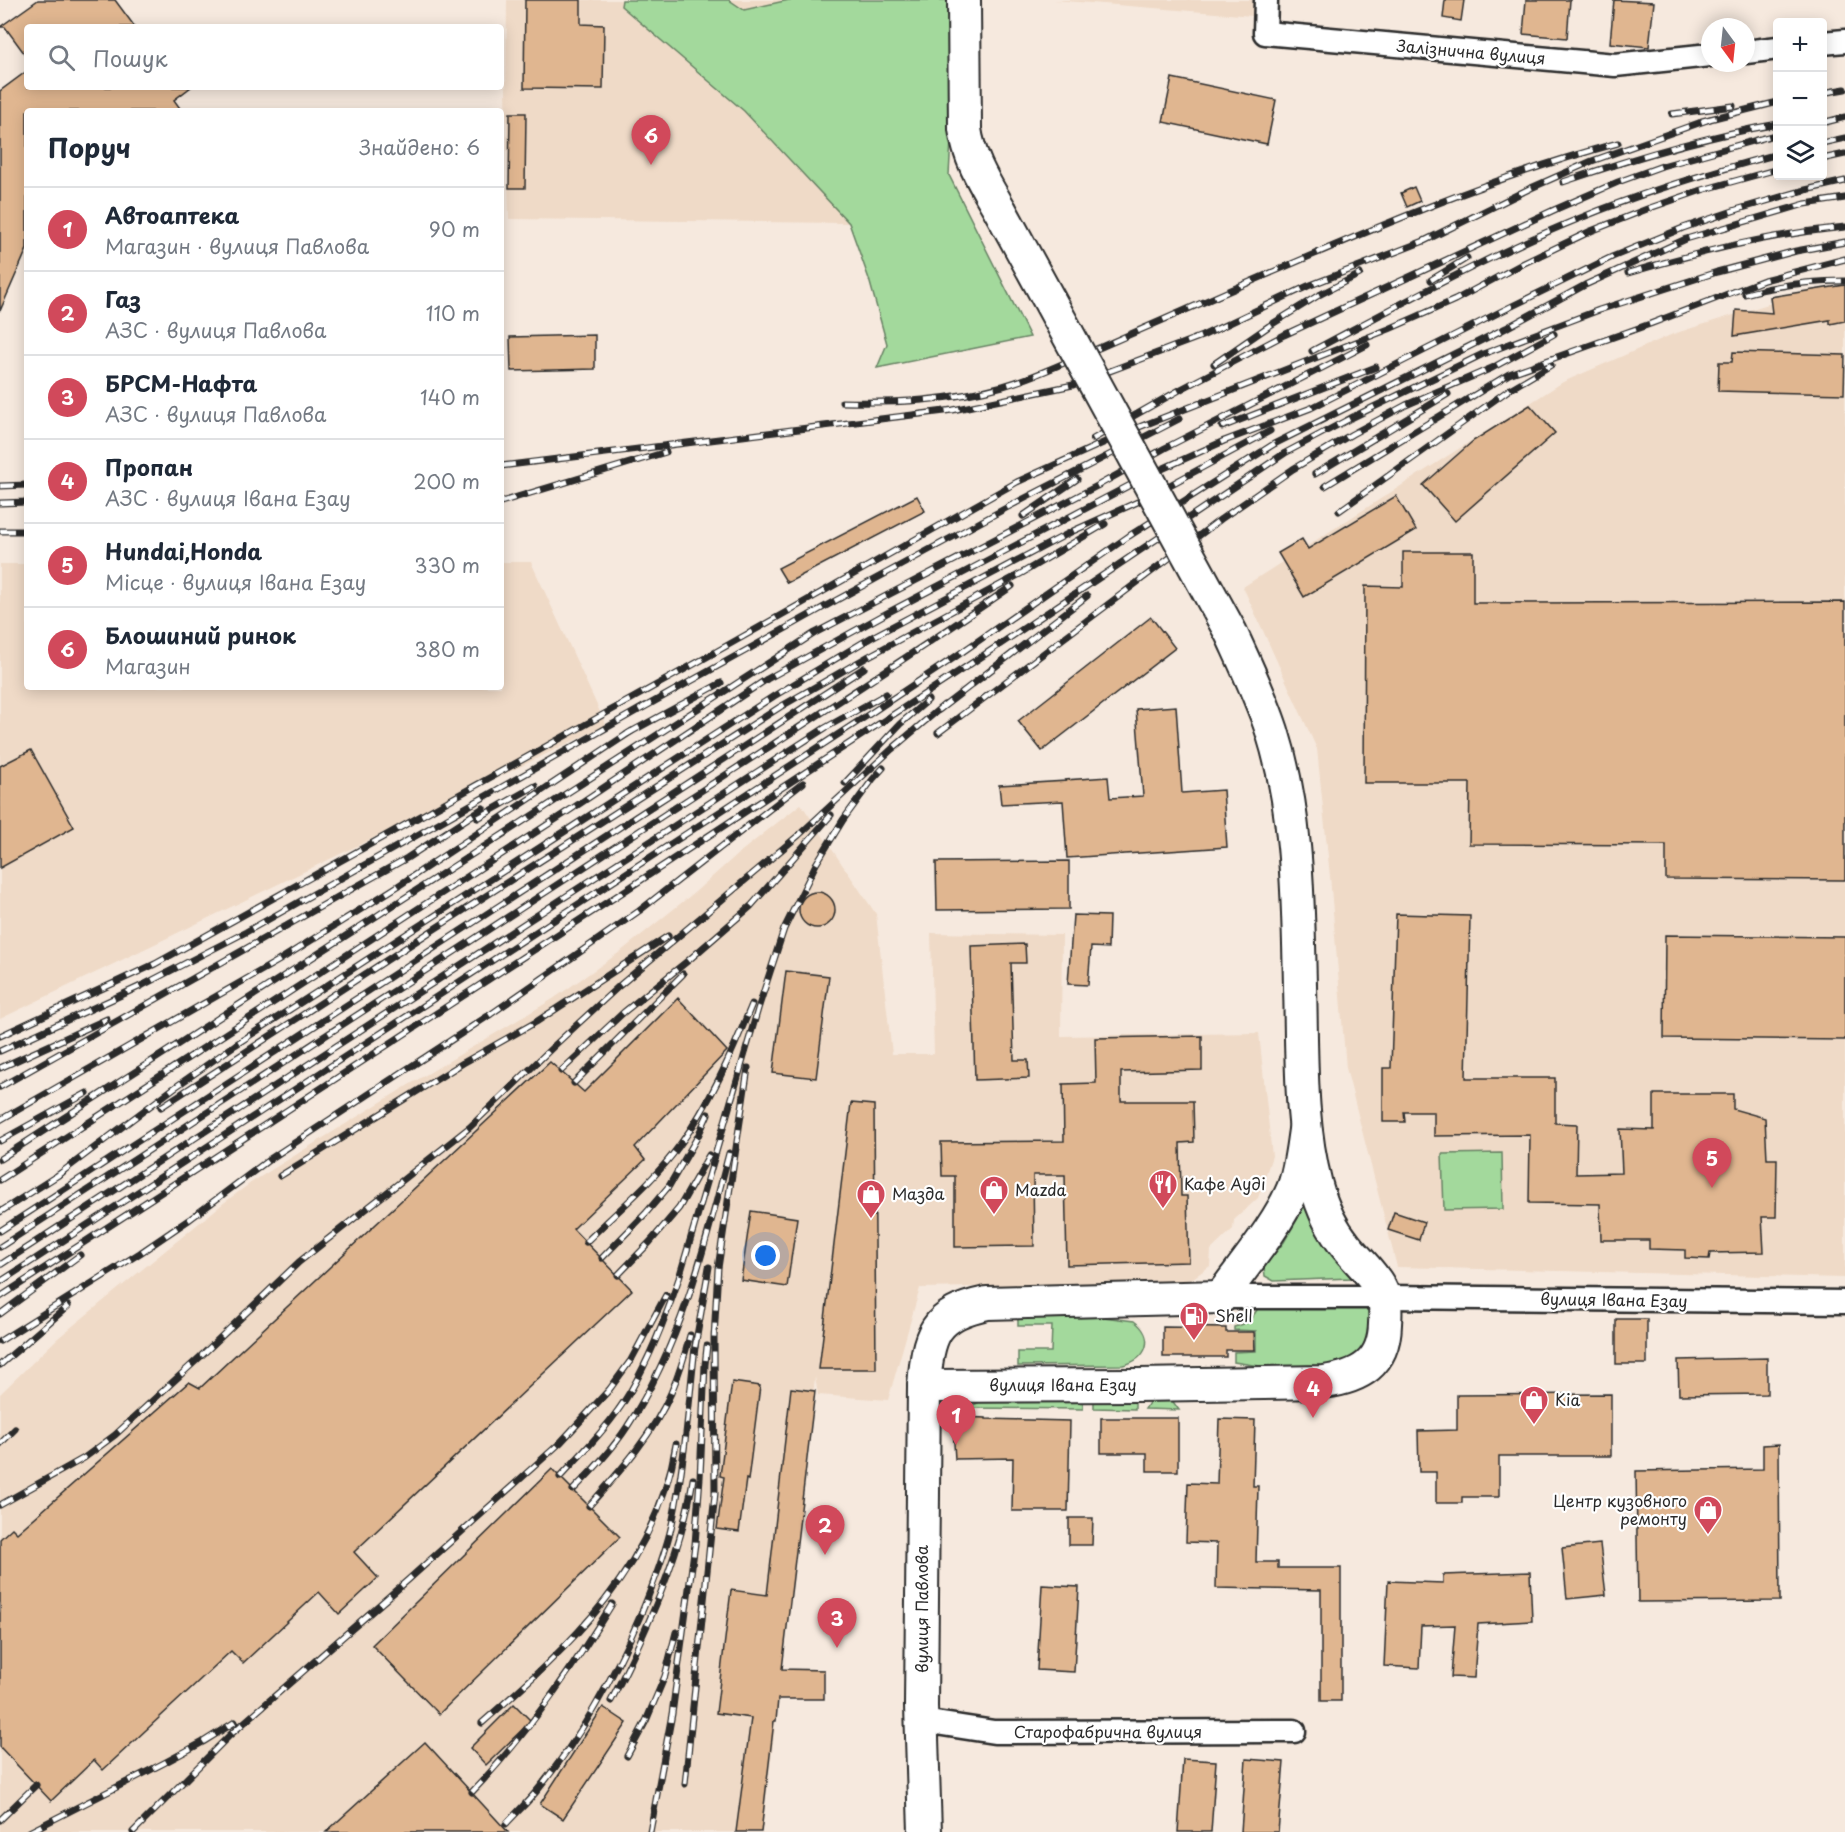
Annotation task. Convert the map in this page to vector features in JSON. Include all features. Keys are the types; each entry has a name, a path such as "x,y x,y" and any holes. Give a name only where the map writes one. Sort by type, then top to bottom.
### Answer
{"main road":[{"path":"964,0 967,147 982,179 1231,633 1259,694 1275,744 1290,814 1295,856 1305,1130 1294,1186 1286,1204 1221,1297"},
{"name":"вулиця Івана Езау","path":"1221,1297 987,1303 968,1307 951,1316 936,1329 928,1346 924,1386 1324,1382 1345,1379 1357,1374 1378,1355 1383,1344 1386,1311 1384,1297 1374,1277 1332,1228 1316,1186 1305,1130"},
{"name":"вулиця Павлова","path":"924,1386 921,1648 925,1832"}],"street":[{"name":"Залізнична вулиця","path":"1266,0 1265,33 1615,65 1701,57"},
{"path":"1827,43 1845,41"},
{"path":"1755,51 1773,49"},
{"name":"вулиця Івана Езау","path":"1221,1297 1845,1302"},
{"name":"Старофабрична вулиця","path":"923,1721 994,1732 1294,1731"}],"shaded area":[{"path":"507,0 622,0 621,6 744,111 849,223 509,219 506,88"},
{"path":"729,0 789,0 743,10"},
{"path":"1054,0 1255,0 1253,16"},
{"path":"1845,287 1845,1278 1397,1267 1346,1068 1317,749 1243,587 1563,382 1673,334 1784,299"},
{"path":"504,562 531,562 606,725 0,1019 0,564 24,564 24,690 504,690"},
{"path":"801,804 876,914 892,1054 934,1054 931,933 1062,935 1061,1036 1259,1033 1272,1156 1258,1198 1234,1220 1233,1229 1211,1250 1210,1266 1186,1283 920,1288 888,1400 818,1395 815,1377 762,1832 0,1832 0,1394 58,1338 252,1182 553,999 620,952"}],"green space":[{"path":"622,0 729,0 744,10 789,0 948,0 953,103 949,175 1030,337 877,368 887,344 869,279 849,223 744,111 621,6"},
{"path":"1502,1153 1503,1209 1444,1210 1442,1154"},
{"path":"1305,1200 1326,1246 1351,1278 1274,1281 1265,1276 1264,1267 1284,1242"},
{"path":"1260,1305 1369,1308 1369,1333 1364,1346 1354,1357 1330,1368 1266,1367 1234,1362 1234,1352 1256,1351 1256,1331 1234,1330 1234,1327 1250,1319"},
{"path":"1065,1312 1134,1321 1145,1334 1146,1347 1138,1358 1123,1365 1018,1366 1018,1352 1051,1352 1052,1326 1018,1326 1018,1313"},
{"path":"1094,1398 1135,1399 1135,1409 1094,1408"},
{"path":"1152,1398 1171,1399 1179,1410 1145,1409"},
{"path":"1083,1399 1083,1409 967,1408 984,1400"}],"building":[{"path":"38,0 115,0 133,24 24,24 24,53 5,27 0,27"},
{"path":"525,0 581,0 581,24 604,25 603,89 524,88"},
{"path":"1445,0 1464,0 1461,21 1443,18"},
{"path":"1526,0 1570,0 1567,38 1523,34"},
{"path":"1614,0 1654,2 1649,47 1610,43"},
{"path":"24,73 24,90 187,90 174,100 180,108 24,108 24,256 0,311 0,91"},
{"path":"1172,78 1276,100 1267,144 1163,122"},
{"path":"510,113 526,113 525,188 509,188"},
{"path":"1414,187 1420,201 1407,207 1401,193"},
{"path":"1845,285 1845,321 1830,324 1830,320 1734,336 1736,310 1772,313 1770,297"},
{"path":"595,335 595,369 511,371 510,337"},
{"path":"1733,352 1845,355 1844,394 1718,391 1719,362 1732,362"},
{"path":"1530,405 1555,433 1455,521 1423,485 1473,441"},
{"path":"917,496 925,511 787,583 778,568"},
{"path":"1396,496 1416,530 1304,597 1278,553 1302,539 1308,549"},
{"path":"1403,552 1473,552 1473,603 1845,602 1845,880 1666,879 1666,845 1469,844 1470,783 1364,783 1365,586 1403,587"},
{"path":"1151,617 1175,648 1042,751 1018,721"},
{"path":"1176,706 1182,793 1223,790 1227,847 1067,858 1063,801 1001,804 999,785 1108,777 1110,798 1143,796 1136,709"},
{"path":"31,750 74,827 0,868 0,766"},
{"path":"1069,861 1069,909 937,910 936,862"},
{"path":"817,892 829,898 835,910 829,922 817,928 805,922 799,910 805,898"},
{"path":"1396,914 1470,916 1466,1078 1555,1078 1555,1123 1577,1124 1576,1174 1622,1173 1620,1129 1654,1130 1654,1094 1733,1094 1733,1109 1765,1118 1767,1159 1777,1159 1776,1217 1762,1217 1764,1252 1710,1253 1709,1259 1685,1258 1685,1250 1649,1249 1649,1240 1601,1240 1600,1204 1529,1203 1530,1135 1434,1136 1434,1112 1404,1112 1405,1122 1383,1122 1383,1068 1391,1068"},
{"path":"1073,915 1109,916 1108,948 1091,947 1088,985 1068,984"},
{"path":"1665,935 1845,937 1845,1040 1664,1038"},
{"path":"1025,944 1026,963 1011,963 1014,1060 1028,1060 1029,1078 975,1080 971,946"},
{"path":"786,971 829,976 816,1078 773,1073"},
{"path":"678,998 727,1051 635,1147 645,1160 573,1229 632,1290 354,1552 378,1578 339,1614 319,1592 243,1663 231,1651 103,1770 94,1760 51,1801 0,1747 0,1539 12,1528 17,1533 189,1382 200,1388 550,1062 584,1092"},
{"path":"1202,1036 1202,1070 1121,1072 1121,1101 1193,1101 1194,1142 1180,1143 1181,1196 1187,1196 1189,1262 1067,1265 1065,1175 1033,1175 1034,1246 955,1247 955,1176 942,1176 941,1142 1064,1141 1063,1084 1096,1083 1095,1038"},
{"path":"851,1103 874,1105 876,1369 819,1369"},
{"path":"751,1211 797,1218 787,1287 741,1280"},
{"path":"1394,1212 1424,1222 1419,1240 1388,1230"},
{"path":"1616,1319 1647,1319 1647,1364 1616,1364"},
{"name":"Shell","path":"1163,1327 1226,1328 1226,1332 1254,1332 1255,1350 1226,1350 1226,1357 1163,1357"},
{"path":"1767,1358 1767,1394 1679,1395 1678,1360"},
{"path":"732,1382 760,1386 739,1532 717,1529 724,1477 720,1476"},
{"path":"791,1388 815,1391 782,1669 824,1670 824,1699 778,1699 761,1832 736,1832 751,1718 716,1713 731,1590 767,1595"},
{"name":"Kia","path":"1611,1394 1611,1456 1499,1456 1499,1497 1462,1497 1462,1503 1436,1503 1436,1472 1419,1472 1418,1431 1457,1430 1457,1395"},
{"path":"960,1417 1070,1421 1068,1511 1012,1511 1013,1458 955,1459 953,1428"},
{"path":"1101,1418 1178,1418 1178,1471 1147,1471 1147,1453 1101,1453"},
{"path":"1219,1419 1255,1420 1253,1486 1258,1486 1256,1562 1278,1562 1278,1568 1341,1568 1341,1701 1321,1701 1321,1590 1216,1588 1217,1543 1186,1542 1188,1483 1217,1484"},
{"name":"Центр кузовного ремонту","path":"1779,1444 1780,1601 1638,1602 1636,1471 1763,1469 1763,1445"},
{"path":"552,1469 620,1537 439,1714 372,1645"},
{"path":"1069,1518 1093,1518 1092,1545 1069,1545"},
{"path":"1600,1544 1606,1595 1567,1599 1562,1548"},
{"path":"1530,1572 1532,1621 1478,1624 1474,1678 1451,1677 1455,1625 1421,1626 1419,1668 1384,1666 1388,1581 1443,1583 1443,1575"},
{"path":"1042,1585 1079,1587 1074,1672 1037,1670"},
{"path":"514,1704 531,1721 486,1765 470,1748"},
{"path":"603,1707 627,1723 563,1819 540,1804"},
{"path":"425,1742 508,1832 326,1832"},
{"path":"1183,1759 1216,1761 1211,1832 1178,1832"},
{"path":"1246,1759 1284,1762 1278,1832 1241,1832"}],"railway":[{"path":"1827,92 1845,89"},
{"path":"1702,121 1773,103"},
{"path":"1672,114 1733,106"},
{"path":"1827,122 1845,117"},
{"path":"504,466 953,410 1073,385 1202,336 1308,286 1424,241 1531,188 1592,161 1710,119"},
{"path":"1563,182 1669,148 1773,125"},
{"path":"1093,439 1284,335 1554,210 1662,166 1773,135"},
{"path":"1827,142 1845,138"},
{"path":"842,402 943,398 1014,383 1421,210 1568,157 1618,143"},
{"path":"1827,158 1845,154"},
{"path":"1312,351 1410,299 1544,233 1677,183 1773,155"},
{"path":"0,1036 155,964 1017,482 1134,429 1389,329 1455,300 1591,231 1702,190 1773,170"},
{"path":"0,1180 570,810 767,679 887,613 1153,473 1224,441 1311,408 1612,257 1683,228 1739,209 1845,181"},
{"path":"0,1282 871,713 1129,536 1274,444 1506,328 1585,285 1686,239 1805,204 1845,198"},
{"path":"1628,273 1735,245 1790,234 1845,227"},
{"path":"0,1297 984,655 1285,453 1483,354 1599,310 1717,272 1796,251 1845,242"},
{"path":"1431,280 1467,258"},
{"path":"1325,486 1509,374 1650,324 1764,280 1845,259"},
{"path":"1214,364 1319,295 1360,274"},
{"path":"1745,294 1795,284 1845,281"},
{"path":"938,733 1221,519 1293,469 1406,405 1492,368 1554,334"},
{"path":"0,1159 815,633 1097,486 1165,448 1367,345"},
{"path":"1339,511 1510,389 1551,365"},
{"path":"1222,427 1376,367"},
{"path":"1315,474 1448,394"},
{"path":"639,710 1008,507 1179,419"},
{"path":"58,1175 235,1045 774,696 872,637 1073,531 1142,500 1270,431"},
{"path":"504,501 666,452"},
{"path":"1023,516 1077,479"},
{"path":"0,486 24,485"},
{"path":"0,503 24,502"},
{"path":"161,1107 780,707 1022,573 1105,524"},
{"path":"0,531 24,531"},
{"path":"0,1247 859,689 1012,586"},
{"path":"939,710 1087,596"},
{"path":"0,1231 864,668"},
{"path":"627,734 721,683"},
{"path":"0,1265 783,755 825,728 886,694"},
{"path":"845,783 900,724 928,700"},
{"path":"0,1505 84,1458 115,1435 299,1262 470,1127 619,986 799,835 892,749 944,705"},
{"path":"0,1051 143,985 246,932 645,706"},
{"path":"0,1120 278,961 398,886 632,731"},
{"path":"560,1477 615,1415 638,1378 651,1350 679,1278 758,1009 784,929 816,864 843,820 883,768"},
{"path":"0,1341 140,1253 270,1159 491,1014 639,911 803,783"},
{"path":"478,818 535,786"},
{"path":"0,1087 407,858 483,808"},
{"path":"561,1071 624,1012 751,906 831,815"},
{"path":"280,1176 463,1063 536,1022 668,936"},
{"path":"574,1083 683,974"},
{"path":"586,1242 646,1184 679,1146 710,1096 752,1004"},
{"path":"0,1068 107,1019"},
{"path":"685,1784 715,1494 714,1338 718,1268 748,1068"},
{"path":"0,1141 87,1093"},
{"path":"602,1258 669,1186 708,1114"},
{"path":"573,1490 621,1436 646,1396 662,1363 689,1295 711,1224 729,1153"},
{"path":"618,1275 679,1208 709,1155"},
{"path":"0,1212 63,1172"},
{"path":"0,1314 80,1255"},
{"path":"695,1347 709,1267"},
{"path":"133,1832 230,1735 408,1580 560,1443 609,1390 631,1360 666,1295"},
{"path":"0,1365 68,1306"},
{"path":"589,1506 635,1452 655,1424 674,1386 690,1335"},
{"path":"506,1824 540,1787 584,1725 620,1659 650,1592 672,1524 683,1455 696,1338"},
{"path":"650,1832 672,1714 695,1544 707,1346"},
{"path":"0,1444 15,1429"},
{"path":"482,1723 547,1664 577,1633 605,1600 629,1566 650,1529 666,1488 676,1444"},
{"path":"611,1701 661,1593 680,1536 693,1479"},
{"path":"472,1792 492,1771 547,1702 612,1604"},
{"path":"627,1756 646,1721 665,1676 676,1632"},
{"path":"29,1832 164,1763 235,1722"},
{"path":"0,1820 36,1785"}],"place":[{"name":"Блошиний ринок","path":"651,165"},
{"name":"Hundai,Honda","path":"1712,1188"},
{"name":"Кафе Ауді","path":"1163,1210"},
{"name":"Mazda","path":"994,1216"},
{"name":"Мазда","path":"871,1220"},
{"name":"Shell","path":"1194,1342"},
{"name":"Пропан","path":"1313,1418"},
{"name":"Kia","path":"1534,1426"},
{"name":"Автоаптека","path":"956,1445"},
{"name":"Центр кузовного ремонту","path":"1708,1536"},
{"name":"Газ","path":"825,1555"},
{"name":"БРСМ-Нафта","path":"837,1648"}]}
